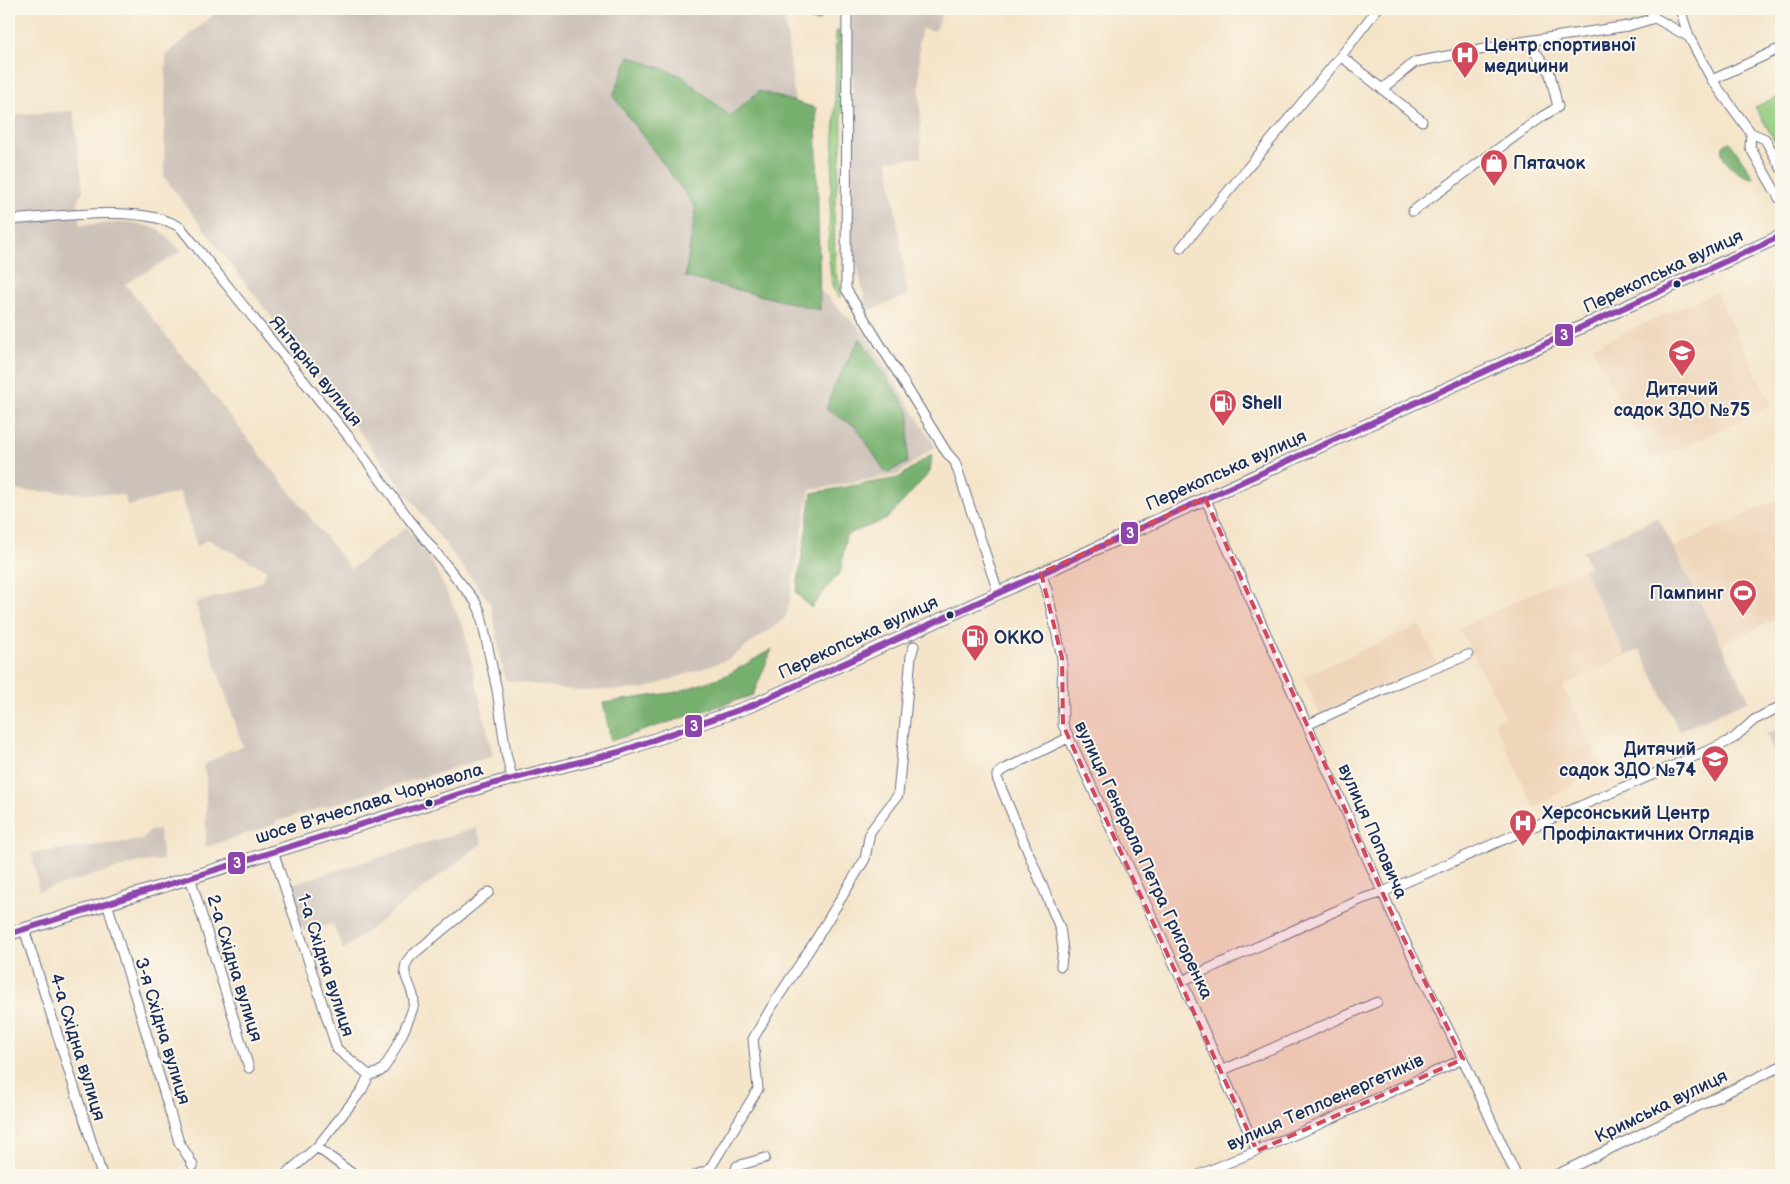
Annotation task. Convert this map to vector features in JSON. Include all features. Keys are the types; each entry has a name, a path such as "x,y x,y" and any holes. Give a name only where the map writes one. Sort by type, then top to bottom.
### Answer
{"main road":[{"name":"Перекопська вулиця","path":"655,739 753,705 1781,236"},
{"name":"шосе В'ячеслава Чорновола","path":"9,934 512,778 611,754 655,739"}],"street":[{"path":"847,9 846,289 947,453 955,462 998,592"},
{"path":"1181,248 1341,56 1377,9"},
{"path":"1649,9 1654,18 1689,37"},
{"path":"1680,9 1689,37 1712,80 1751,133 1765,139 1781,168"},
{"path":"1382,89 1415,62 1527,40 1628,26 1654,18"},
{"path":"1413,210 1543,116 1558,108 1549,70 1527,40"},
{"path":"1712,80 1781,48"},
{"path":"1341,56 1422,121"},
{"path":"1751,133 1750,147 1781,199"},
{"name":"Янтарна вулиця","path":"9,220 106,213 163,219 181,228 349,438 409,519 475,601 480,611 497,690 506,753 512,778"},
{"name":"вулиця Поповича","path":"1205,498 1416,966 1463,1059 1516,1175"},
{"name":"вулиця Генерала Петра Григоренка","path":"1041,574 1047,590 1062,658 1062,720 1068,738 1182,981 1257,1151"},
{"path":"696,1175 709,1170 758,1089 753,1039 865,859 870,832 898,795 911,656 914,646"},
{"path":"1307,725 1400,682 1468,655"},
{"path":"1182,981 1362,899 1383,892 1723,744 1734,738 1754,720 1781,706"},
{"path":"1061,966 1063,950 1060,928 997,775 1068,738"},
{"name":"1-а Східна вулиця","path":"273,851 337,1049 369,1075"},
{"name":"2-а Східна вулиця","path":"190,877 249,1068"},
{"path":"285,1175 317,1146 362,1090 369,1075 377,1074 389,1060 410,1018 414,1004 412,990 404,975 405,963 489,892"},
{"name":"3-я Східна вулиця","path":"107,903 179,1142 193,1166"},
{"name":"4-а Східна вулиця","path":"24,929 102,1175"},
{"path":"1221,1071 1378,1002"},
{"name":"вулиця Теплоенергетиків","path":"1203,1175 1463,1059"},
{"name":"Кримська вулиця","path":"1556,1175 1781,1066"},
{"path":"317,1146 354,1175"},
{"path":"734,1175 737,1166 765,1158"}],"highlighted area":[{"path":"1205,498 1398,927 1463,1059 1257,1151 1063,725 1062,658 1041,573"}],"shaded area":[{"path":"220,9 782,9 786,27 817,287 866,335 935,446 897,475 810,490 787,613 784,619 729,659 644,689 577,691 505,680 491,604 164,177 166,55"},
{"path":"852,9 944,9 935,31 922,29 919,42 921,157 888,161 908,295 867,311 851,235"},
{"path":"73,111 83,191 78,200 80,225 131,222 158,229 182,251 125,284 351,569 407,527 433,564 464,629 493,756 281,820 275,822 276,824 206,847 206,778 203,766 226,752 243,747 195,603 262,581 267,570 207,539 197,547 180,492 127,506 125,495 9,490 9,115"},
{"name":"Дитячий садок ЗДО №75","path":"1716,292 1772,406 1652,461 1592,347"},
{"path":"1777,500 1781,509 1781,616 1722,645 1673,547"},
{"path":"1658,517 1749,700 1679,731 1640,649 1626,656 1583,569 1590,566 1582,552"},
{"path":"1583,569 1626,656 1563,686 1602,767 1534,808 1494,721 1505,716 1459,628"},
{"path":"1420,625 1437,663 1320,714 1303,676"},
{"path":"1781,727 1781,767 1766,734"},
{"path":"476,828 482,843 343,950 333,924 303,931 288,885"},
{"path":"159,830 163,860 140,862 39,891 32,853 142,840 149,831"}],"green space":[{"path":"782,9 830,9 817,22"},
{"path":"838,30 840,35 842,140 834,212 835,271 841,288 841,298 836,294 832,285 828,247 835,119 836,33"},
{"path":"629,56 682,76 730,116 759,91 816,108 820,310 685,277 696,208 613,96"},
{"path":"1781,95 1781,151 1755,107"},
{"path":"1729,142 1754,178 1740,173 1723,158 1723,145"},
{"path":"860,338 910,413 907,463 886,473 856,427 826,409 835,384"},
{"path":"932,454 930,472 887,519 846,535 841,571 811,608 796,593 812,493 898,478"},
{"path":"772,649 753,695 611,741 603,703 677,692 727,675"}],"transit line":[{"name":"3","path":"9,934 488,785 619,752 753,705 1781,236"}],"place":[{"name":"Центр спортивної медицини","path":"1465,79"},
{"name":"Пятачок","path":"1494,187"},
{"name":"Дитячий садок ЗДО №75","path":"1682,377"},
{"name":"Shell","path":"1223,427"},
{"name":"Пампинг","path":"1743,617"},
{"name":"ОККО","path":"975,662"},
{"name":"Дитячий садок ЗДО №74","path":"1715,783"},
{"name":"Херсонський Центр Профілактичних Оглядів","path":"1523,847"}]}
